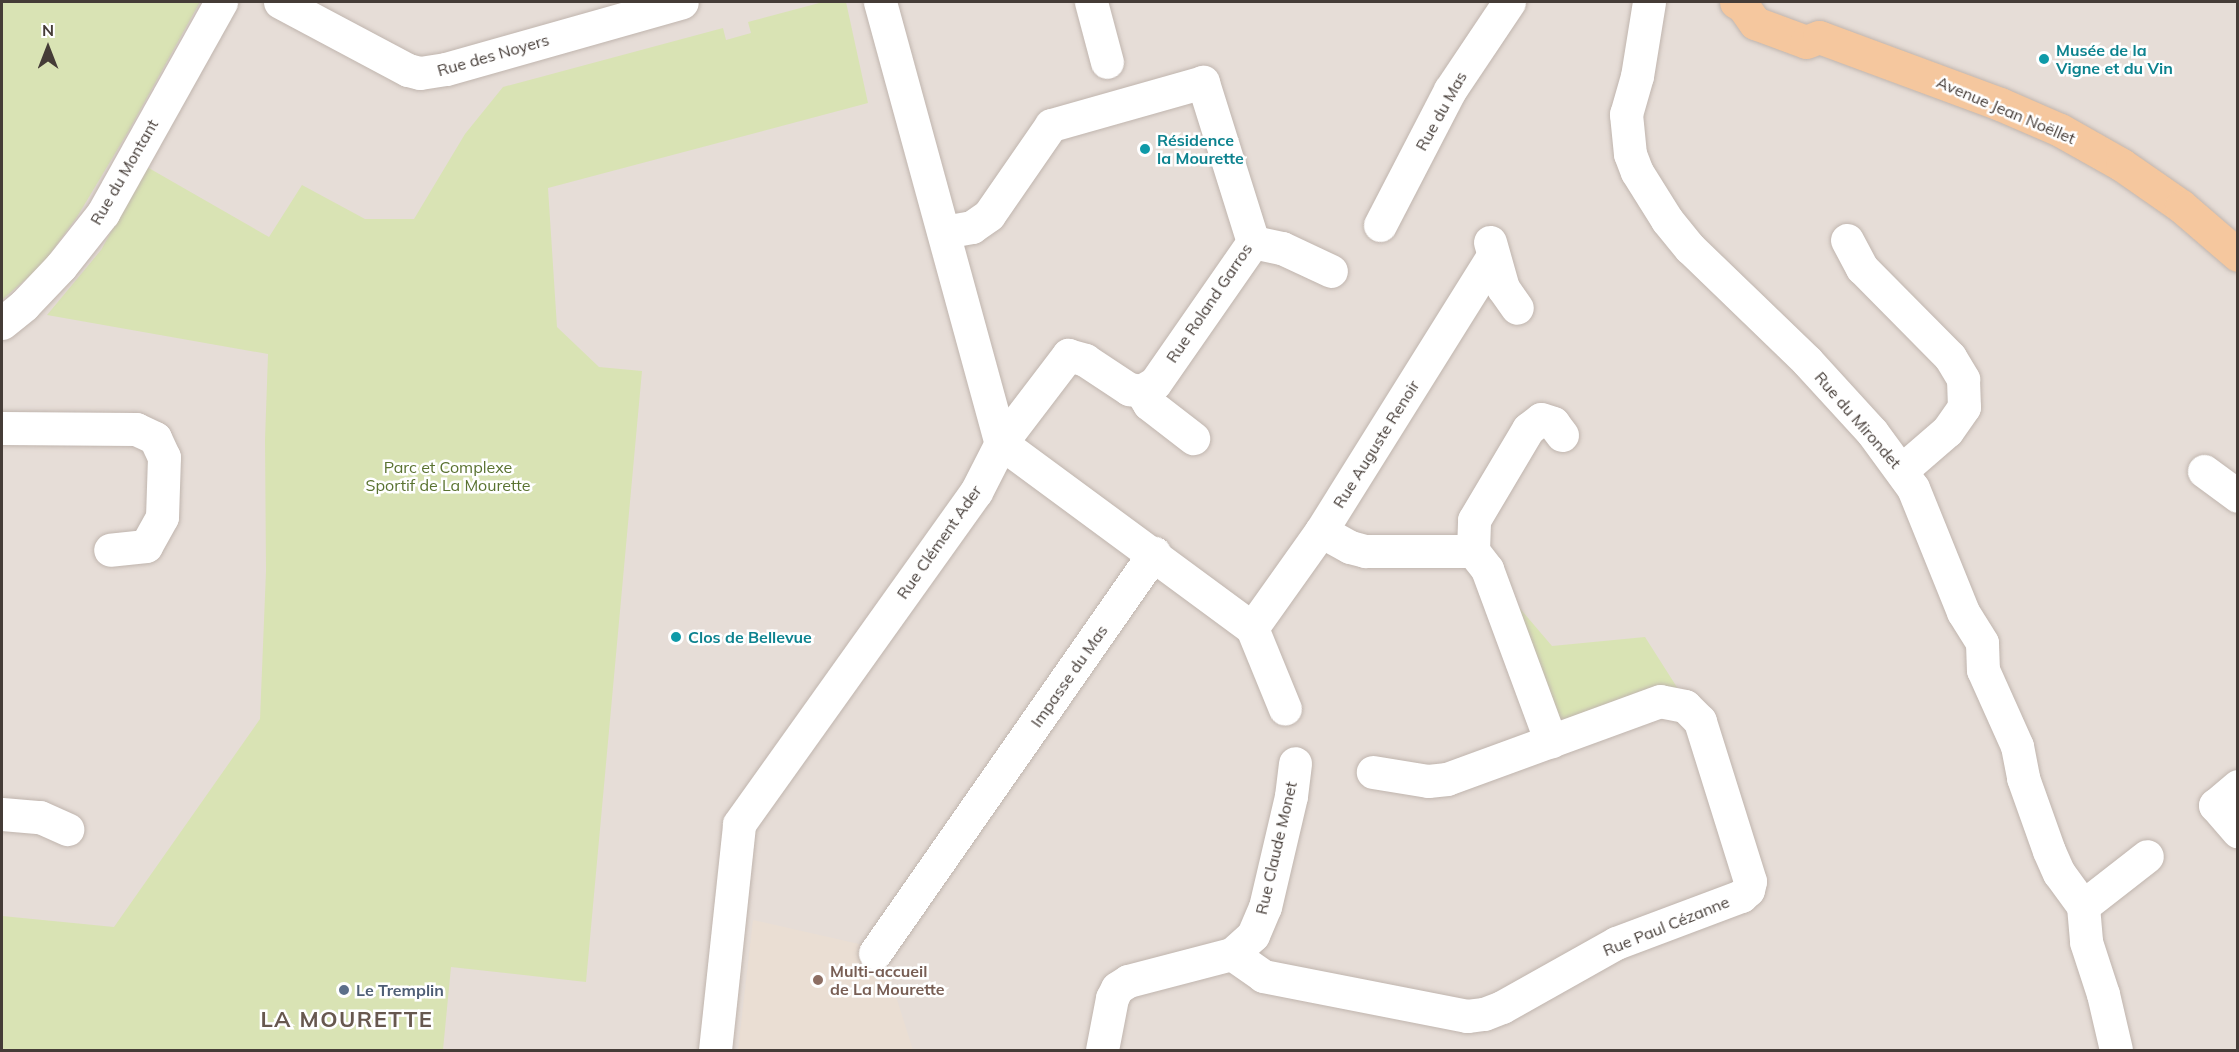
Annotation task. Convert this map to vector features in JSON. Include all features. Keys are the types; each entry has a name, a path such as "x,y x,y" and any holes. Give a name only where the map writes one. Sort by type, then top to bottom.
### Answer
{"main road":[{"name":"Avenue Jean Noëllet","path":"1739,4 1764,6 1813,25 1819,37 2000,104 2060,130 2122,165 2181,206 2237,254"}],"street":[{"name":"Rue du Montant","path":"2,323 24,305 61,266 103,213 221,2"},
{"name":"Rue des Noyers","path":"280,2 408,70 420,73 446,69 621,10 682,2"},
{"path":"880,2 945,232 1001,443 1154,553 1252,628 1286,710"},
{"path":"1091,2 1107,62"},
{"name":"Rue du Mas","path":"1380,225 1450,90 1509,2"},
{"name":"Rue du Mirondet","path":"1649,2 1637,76 1626,114 1630,154 1637,172 1667,220 1690,248 1807,361 1872,432 1902,470 1923,507 1964,612 1982,643 1983,670 2017,746 2023,778 2049,851 2059,873 2084,906"},
{"name":"Rue Roland Garros","path":"945,232 972,227 989,215 1051,125 1203,82 1253,242 1155,383 1141,391"},
{"path":"1847,240 1862,268 1950,357 1964,379 1964,407 1947,431 1902,470"},
{"path":"1253,242 1282,248 1331,271"},
{"name":"Rue Auguste Renoir","path":"1252,628 1321,531 1489,245 1503,288 1517,308"},
{"path":"1001,443 1068,355 1085,360 1129,389 1141,391 1149,404 1193,438"},
{"path":"1551,742 1487,569 1473,551 1474,520 1528,429 1552,427"},
{"path":"2,428 136,429 155,438 164,457 162,517 146,546 110,550"},
{"name":"Rue Clément Ader","path":"715,1050 739,824 976,492 1001,443"},
{"path":"2204,471 2238,496"},
{"path":"1321,531 1350,547 1365,551 1473,551"},
{"name":"Impasse du Mas","path":"876,953 1154,553"},
{"name":"Rue Paul Cézanne","path":"1232,954 1263,976 1467,1016 1476,1015 1502,1007 1616,943 1741,896 1748,890 1750,881 1700,721 1685,706 1660,702 1447,779 1428,781 1372,772"},
{"name":"Rue Claude Monet","path":"1102,1050 1112,998 1117,988 1128,981 1232,954 1253,935 1264,907 1291,796 1295,763"},
{"path":"2226,795 2238,831"},
{"path":"2,814 40,817 68,829"},
{"path":"2116,1050 2103,994 2086,942 2084,906 2147,856"}],"shaded area":[{"path":"2,2 2237,2 2237,1050 2,1050"},
{"name":"Multi-accueil de La Mourette","path":"753,920 868,946 885,962 913,1050 738,1050"}],"green space":[{"path":"2,2 200,2 128,132 77,217 41,266 2,300"},
{"name":"Parc et Complexe Sportif de La Mourette","path":"823,2 846,2 868,103 548,188 557,327 599,367 642,371 586,982 451,967 443,1050 2,1050 2,916 114,927 260,719 266,571 265,440 268,354 47,315 101,250 147,167 269,237 302,185 365,219 414,219 465,134 503,87 723,28 726,40 751,33 748,22"},
{"path":"1511,598 1552,646 1645,637 1680,692 1558,721"}],"place":[{"name":"Musée de la Vigne et du Vin","path":"2044,59"},
{"name":"Résidence la Mourette","path":"1145,149"},
{"name":"Clos de Bellevue","path":"676,637"},
{"name":"Multi-accueil de La Mourette","path":"818,980"},
{"name":"Le Tremplin","path":"344,990"}],"district":[{"name":"LA MOURETTE","path":"347,1020"}]}
